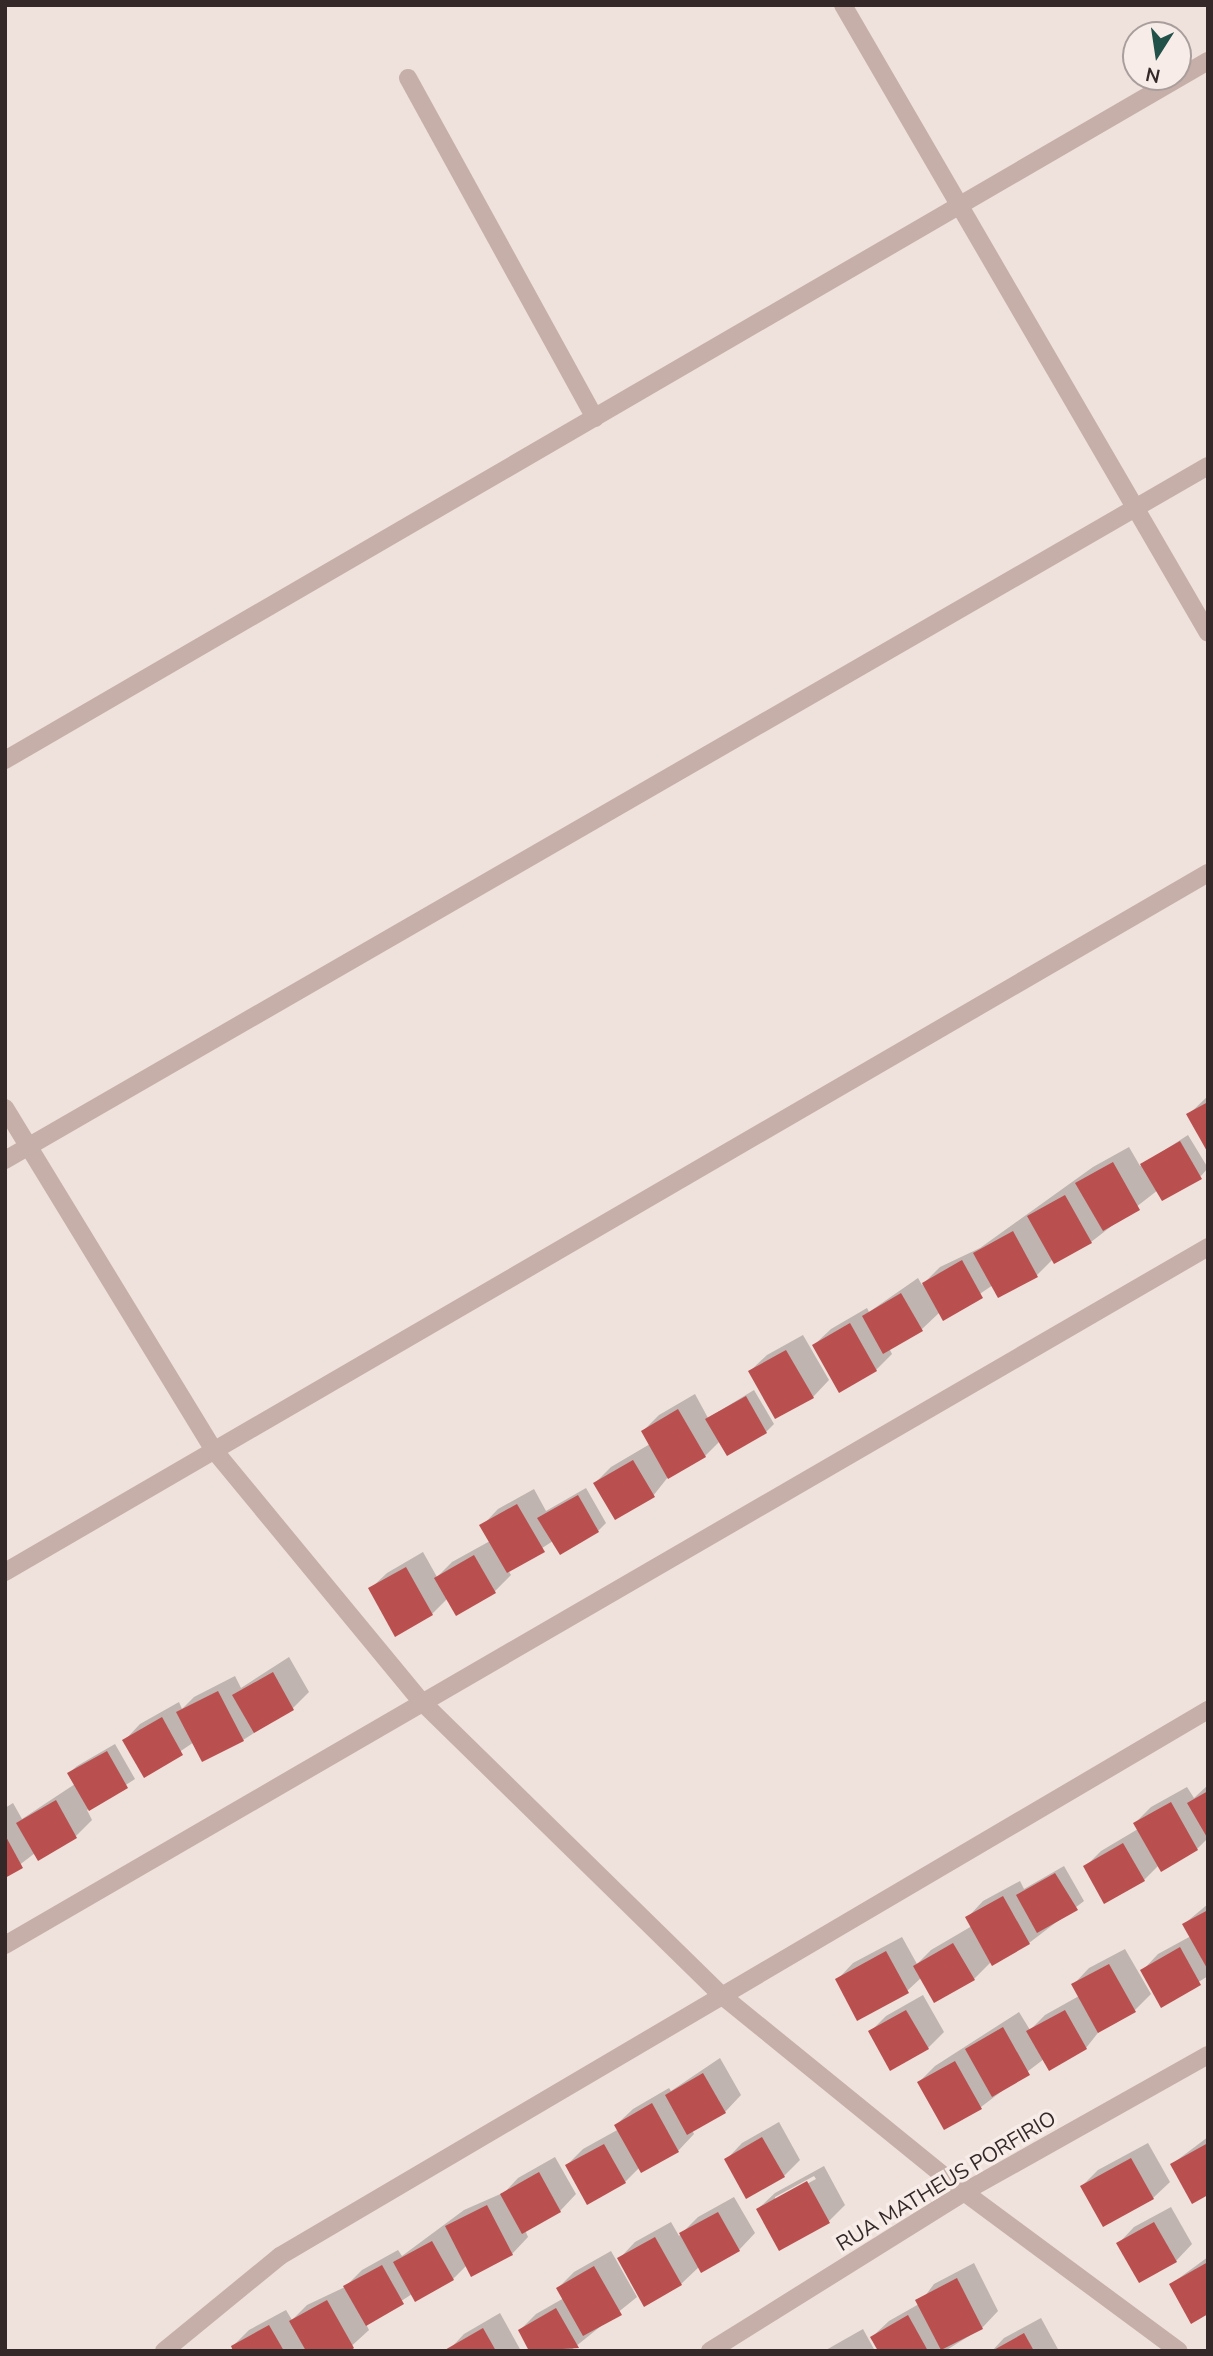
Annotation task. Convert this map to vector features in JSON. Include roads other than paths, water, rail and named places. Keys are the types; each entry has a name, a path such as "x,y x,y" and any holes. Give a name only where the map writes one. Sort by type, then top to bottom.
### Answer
{"street":[{"path":"843,5 1208,633"},
{"path":"5,760 1208,61"},
{"path":"408,78 595,418"},
{"path":"5,1160 1208,466"},
{"path":"5,1572 1208,873"},
{"path":"5,1108 213,1449 421,1701 720,1994 964,2193 1179,2351"},
{"path":"5,1945 421,1701 1208,1247"},
{"path":"164,2351 280,2256 720,1994 1208,1710"},
{"name":"RUA MATHEUS PORFIRIO","path":"710,2351 964,2193 1208,2055"}]}
